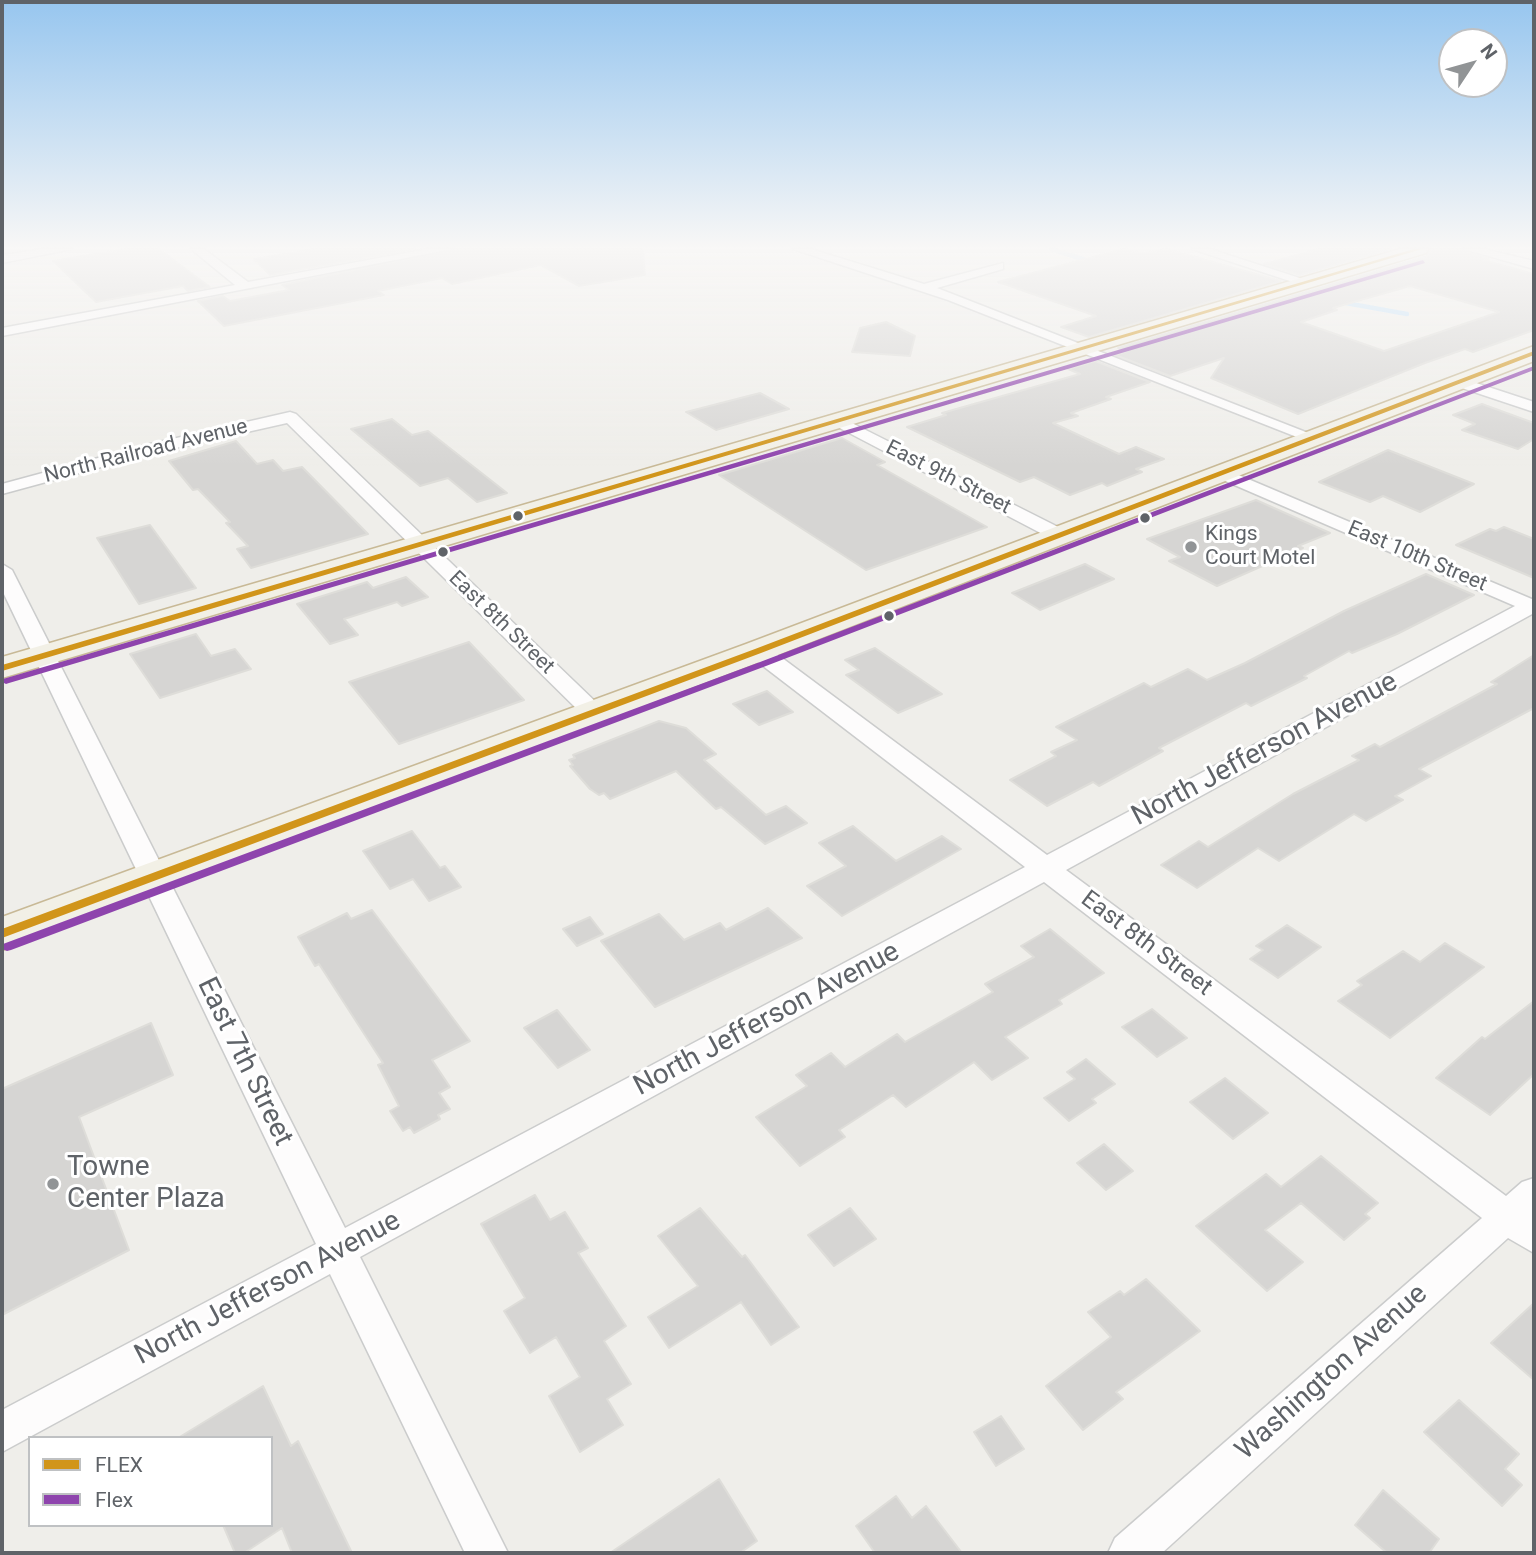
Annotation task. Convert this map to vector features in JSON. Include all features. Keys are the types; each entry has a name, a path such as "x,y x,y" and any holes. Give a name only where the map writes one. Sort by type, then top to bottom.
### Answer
{"highway":[{"path":"2,668 1173,322"},
{"path":"2,934 758,651 1534,353"}],"street":[{"path":"2,332 57,322"},
{"path":"1016,322 1313,438"},
{"path":"1458,382 1534,407"},
{"name":"North Railroad Avenue","path":"2,489 146,450 290,416"},
{"name":"East 8th Street","path":"290,416 593,712"},
{"name":"East 9th Street","path":"838,421 1059,535"},
{"name":"East 10th Street","path":"1223,472 1533,606"},
{"name":"East 7th Street","path":"2,570 487,1553"},
{"name":"North Jefferson Avenue","path":"2,1433 1533,606"},
{"name":"East 8th Street","path":"758,651 1047,869 1525,1215"},
{"name":"Washington Avenue","path":"1130,1553 1525,1215"}],"building":[{"path":"219,322 247,322 224,326"},
{"path":"886,322 915,336 910,356 852,352 860,328"},
{"path":"1078,322 1142,322 1089,337 1061,327"},
{"path":"1207,322 1302,322 1384,351 1471,322 1534,322 1534,330 1473,352 1465,349 1425,363 1298,414 1211,378 1224,358 1170,376 1115,355 1127,351 1118,348"},
{"path":"1095,361 1150,382 1106,397 1111,399 1071,413 1078,416 1053,423 1119,454 1136,447 1164,459 1136,469 1142,472 1107,486 1102,483 1070,495 1034,477 1020,482 907,427 946,415 942,413 1080,374 1068,369"},
{"path":"760,393 789,409 716,430 686,412"},
{"path":"1482,404 1534,423 1534,439 1518,449 1462,430 1475,424 1453,415"},
{"path":"392,419 412,435 428,431 507,493 477,502 448,478 420,486 351,429"},
{"path":"842,438 885,462 877,465 987,527 866,570 719,475"},
{"path":"236,441 257,464 273,460 283,471 302,467 368,534 251,568 237,549 248,546 226,523 230,522 198,489 193,490 169,461"},
{"path":"1388,450 1474,484 1420,512 1383,496 1370,502 1319,482"},
{"path":"1256,500 1330,533 1298,546 1303,548 1217,586 1169,561 1180,557 1147,539"},
{"path":"150,525 196,588 139,604 97,538"},
{"path":"1504,527 1534,539 1534,578 1456,545 1490,529 1496,531"},
{"path":"1085,564 1114,579 1040,610 1012,593"},
{"path":"1426,574 1474,595 1397,634 1352,653 1349,651 1304,676 1307,678 1251,706 1246,703 1159,748 1163,751 1099,786 1093,782 1047,806 1010,780 1056,756 1051,752 1077,740 1056,727 1144,683 1151,687 1188,669 1207,680 1344,611"},
{"path":"406,577 428,597 402,606 397,602 344,619 358,635 330,644 297,604 367,582 373,588"},
{"path":"196,634 211,656 235,649 251,669 160,698 130,654"},
{"path":"469,642 524,700 399,744 349,682"},
{"path":"875,648 942,694 898,713 846,675 859,670 845,660"},
{"path":"1534,655 1534,708 1419,769 1431,776 1395,796 1403,800 1366,821 1354,814 1279,861 1258,848 1197,888 1161,865 1199,841 1208,847 1293,794 1359,760 1352,756 1375,744 1380,747 1497,684 1491,682"},
{"path":"767,691 793,712 759,725 733,704"},
{"path":"659,721 686,728 716,754 704,760 766,815 786,806 807,823 765,844 721,807 716,809 676,771 610,799 604,793 599,795 590,789 570,766 573,765 569,760 575,758 573,755"},
{"path":"853,826 896,861 942,836 961,849 842,916 807,886 846,866 819,843"},
{"path":"412,831 440,868 445,866 461,887 429,901 413,879 390,889 363,851"},
{"path":"768,908 802,938 655,1007 601,941 659,914 684,940 720,923 726,930"},
{"path":"372,910 470,1041 432,1060 450,1087 439,1093 450,1109 438,1115 440,1119 414,1133 410,1127 403,1131 390,1111 399,1106 378,1065 383,1063 319,964 315,966 298,937 347,913 351,919"},
{"path":"590,917 603,934 577,946 563,929"},
{"path":"1287,925 1321,947 1278,978 1250,959 1263,950 1256,946"},
{"path":"1050,929 1104,973 1059,1000 1062,1004 1005,1037 1028,1058 992,1080 974,1062 906,1107 893,1095 839,1130 845,1137 800,1166 756,1117 807,1086 796,1075 831,1053 845,1067 897,1034 905,1042 993,992 985,984 1034,957 1021,946"},
{"path":"1445,943 1484,967 1390,1038 1338,1001 1362,985 1357,981 1403,951 1420,962"},
{"path":"1534,1001 1534,1074 1490,1115 1436,1078 1482,1037 1485,1039"},
{"path":"1152,1009 1187,1038 1157,1057 1122,1027"},
{"path":"557,1010 590,1050 558,1068 524,1028"},
{"name":"Towne Center Plaza","path":"151,1023 173,1075 79,1117 129,1250 2,1315 2,1089"},
{"path":"1086,1059 1115,1084 1092,1099 1096,1103 1069,1121 1044,1098 1075,1079 1067,1072"},
{"path":"1225,1078 1268,1113 1233,1139 1190,1102"},
{"path":"1104,1144 1133,1171 1106,1190 1077,1163"},
{"path":"1321,1156 1378,1203 1365,1214 1370,1218 1344,1240 1301,1203 1265,1230 1303,1262 1267,1291 1196,1226 1266,1174 1281,1187"},
{"path":"535,1195 550,1220 565,1212 588,1248 578,1253 626,1326 604,1341 631,1384 607,1399 623,1425 580,1452 549,1396 580,1377 556,1337 530,1353 504,1311 525,1298 481,1224"},
{"path":"700,1208 742,1257 745,1255 799,1327 771,1345 741,1302 669,1348 648,1317 698,1286 658,1236"},
{"path":"850,1208 876,1239 834,1266 808,1235"},
{"path":"1146,1279 1200,1331 1116,1392 1123,1399 1083,1430 1046,1386 1111,1337 1088,1312 1120,1291 1124,1295"},
{"path":"1534,1303 1534,1380 1491,1343"},
{"path":"263,1386 291,1446 298,1441 352,1553 292,1553 282,1528 244,1553 235,1553 224,1527 273,1527 273,1436 181,1436"},
{"path":"1459,1400 1519,1454 1505,1469 1522,1485 1502,1506 1424,1432"},
{"path":"1001,1416 1024,1449 996,1466 974,1432"},
{"path":"719,1479 757,1541 740,1553 610,1553"},
{"path":"1383,1490 1439,1539 1429,1553 1387,1553 1355,1525"},
{"path":"896,1496 912,1518 926,1506 962,1553 875,1553 856,1526"}],"transit line":[{"name":"FLEX","path":"2,668 1174,322"},
{"name":"Flex","path":"6,681 1222,322"},
{"name":"FLEX","path":"2,934 758,651 1534,353"},
{"name":"Flex","path":"7,947 763,664 1534,368"}],"place":[{"name":"Kings Court Motel","path":"1191,547"},
{"name":"Towne Center Plaza","path":"53,1184"}]}
